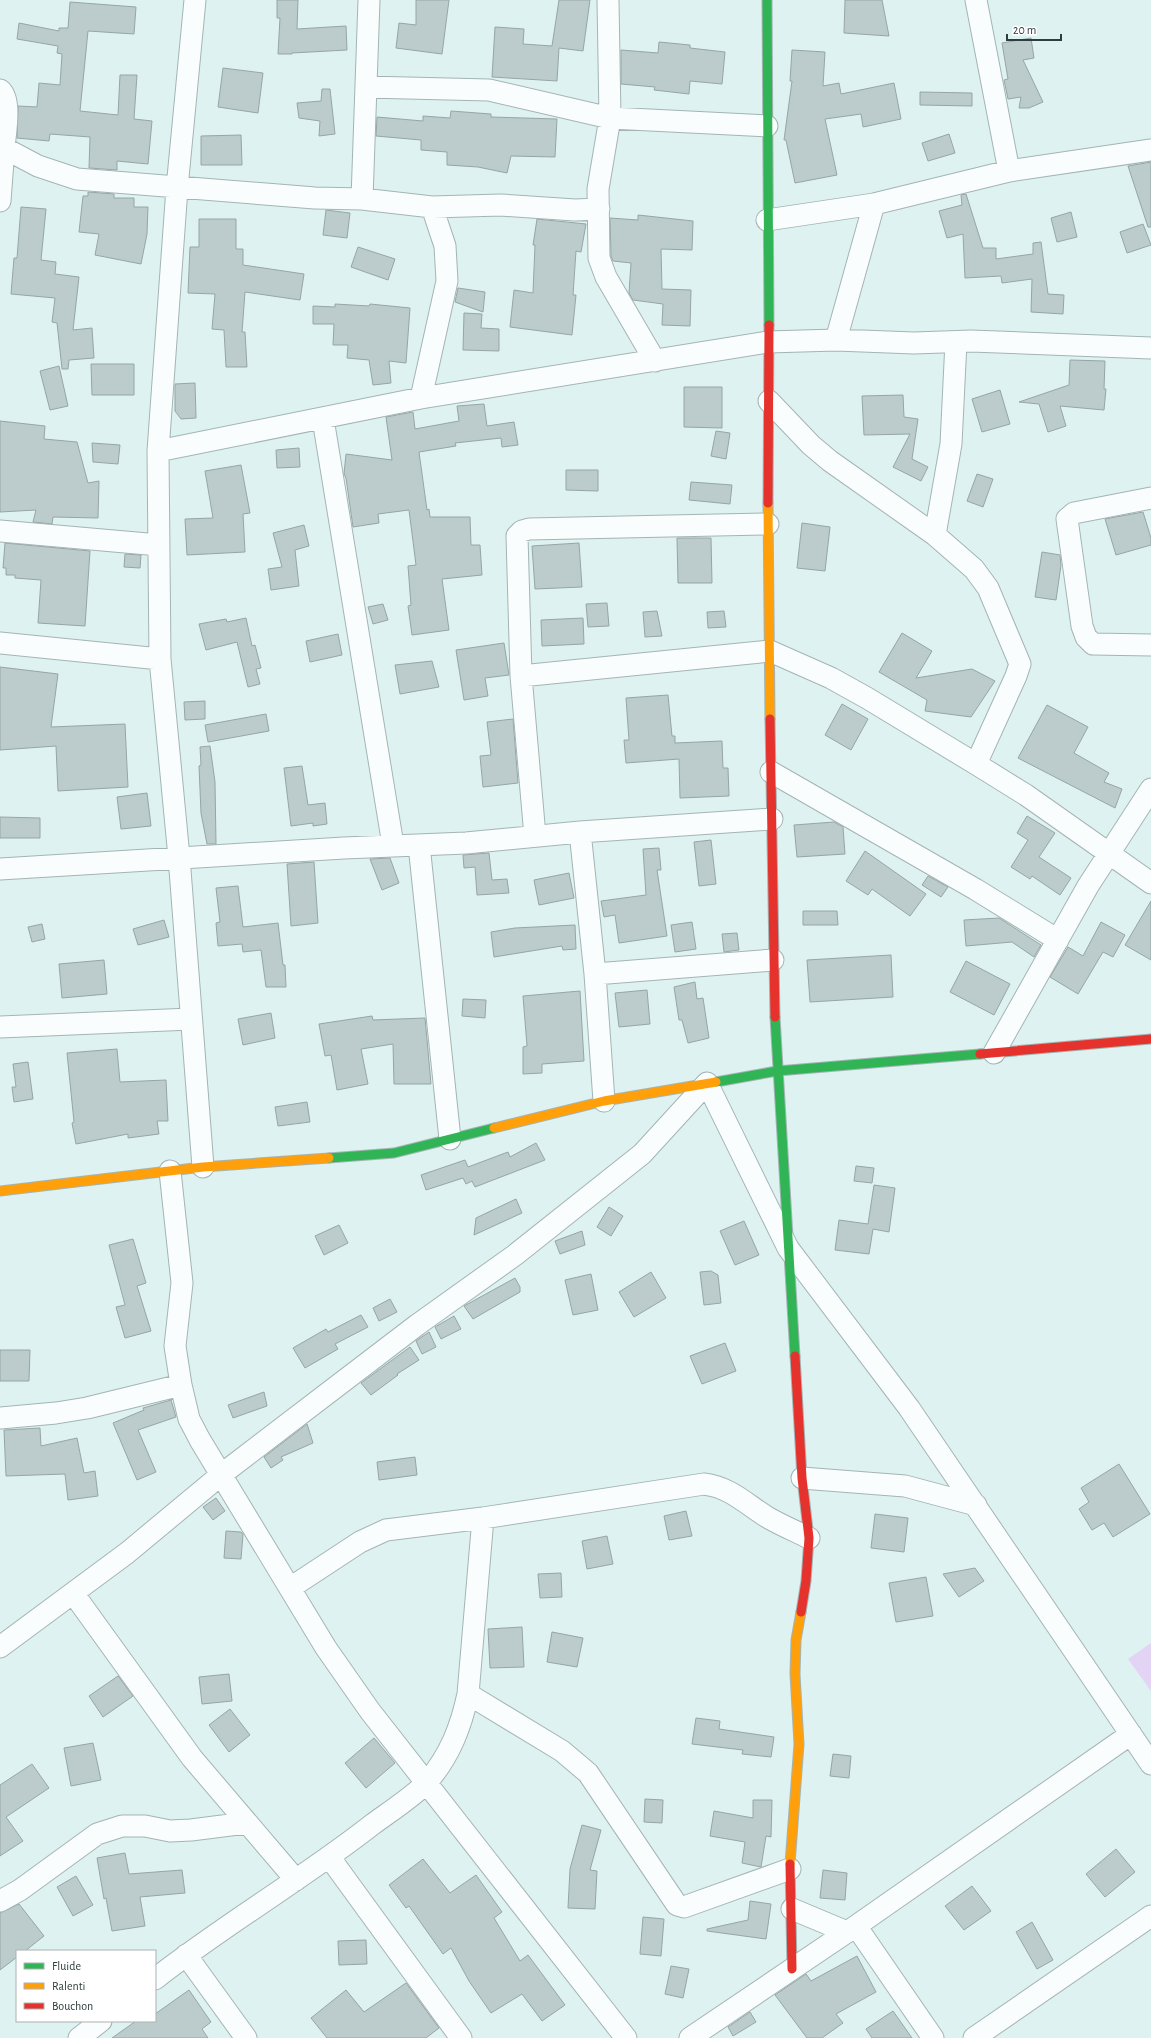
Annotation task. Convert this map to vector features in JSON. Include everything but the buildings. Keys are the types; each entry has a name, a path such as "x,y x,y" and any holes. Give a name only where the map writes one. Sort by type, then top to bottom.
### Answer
{"street":[{"path":"195,0 177,188 158,451 160,659 179,857 203,1167"},
{"path":"362,199 369,0"},
{"path":"608,0 610,118 598,189 599,258 606,277 655,361"},
{"path":"767,0 769,401 768,524 773,960 777,1071 802,1478 809,1538 806,1582 796,1640 795,1674 798,1744 796,1799 790,1869 792,1969"},
{"path":"976,0 1009,171"},
{"path":"366,87 489,90 610,118 767,126"},
{"path":"0,90 3,92 7,106 0,201"},
{"path":"4,148 38,166 77,179 315,198 362,199 432,207 501,205 575,210 599,209"},
{"path":"767,220 874,204 1009,171 1151,150"},
{"path":"836,340 874,204"},
{"path":"421,398 447,281 445,246 432,207"},
{"path":"158,451 323,419 421,398 768,342 836,340 1151,348"},
{"path":"934,535 952,444 956,342"},
{"path":"769,401 811,445 830,461 934,535 974,569 988,588 1020,664 976,764"},
{"path":"323,419 393,845"},
{"path":"1151,498 1074,513 1067,519 1082,626 1086,637 1093,644 1151,645"},
{"path":"535,836 521,676 517,536 522,531 528,529 768,524"},
{"path":"0,531 159,545"},
{"path":"0,642 160,659"},
{"path":"521,676 770,651 830,678 861,694 976,764 1026,795 1151,883"},
{"path":"771,772 975,889 1058,940"},
{"path":"994,1052 1088,886 1151,789"},
{"path":"0,869 393,845 466,843 580,832 772,819"},
{"path":"580,832 595,974 604,1102"},
{"path":"419,845 450,1139"},
{"path":"595,974 773,960"},
{"path":"0,1027 191,1019"},
{"path":"0,1191 203,1167 394,1153 604,1102 777,1071 1151,1039"},
{"path":"708,1084 788,1248 909,1408 1151,1764"},
{"path":"0,1646 128,1553 222,1474 417,1326 515,1255 642,1154 708,1084"},
{"path":"170,1171 182,1283 175,1346 180,1386 189,1419 200,1440 222,1474 326,1648 370,1711 626,2038"},
{"path":"0,1418 87,1408 180,1386"},
{"path":"802,1478 905,1486 976,1505"},
{"path":"290,1588 360,1542 386,1530 483,1518 704,1484 718,1486 730,1492 768,1517 809,1538"},
{"path":"156,1978 186,1955 330,1858 427,1782 453,1744 463,1719 468,1694 483,1518"},
{"path":"73,1593 166,1724 246,1823 296,1880"},
{"path":"468,1694 562,1751 588,1773 677,1905 684,1907 790,1869"},
{"path":"690,2038 851,1929 1131,1734"},
{"path":"0,1901 20,1890 97,1834 122,1826 145,1826 170,1831 246,1823"},
{"path":"330,1858 462,2038"},
{"path":"792,1910 851,1929 933,2038"},
{"path":"974,2038 1151,1916"},
{"path":"186,1955 246,2038"},
{"path":"79,2038 100,2022"}],"shaded area":[{"path":"1151,1643 1151,1691 1128,1659"}],"traffic: fast":[{"path":"767,0 769,325"},
{"path":"775,1017 795,1356"},
{"path":"716,1082 777,1071 980,1054"},
{"path":"329,1158 394,1153 494,1128"}],"traffic: slow":[{"path":"768,503 770,719"},
{"path":"494,1128 604,1101 716,1082"},
{"path":"0,1191 203,1167 329,1158"},
{"path":"790,1864 799,1744 795,1674 796,1640 801,1612"}],"traffic: jam":[{"path":"768,503 769,325"},
{"path":"770,719 775,1017"},
{"path":"980,1054 1151,1039"},
{"path":"795,1356 802,1478 809,1538 806,1581 801,1612"},
{"path":"790,1864 792,1969"}]}
